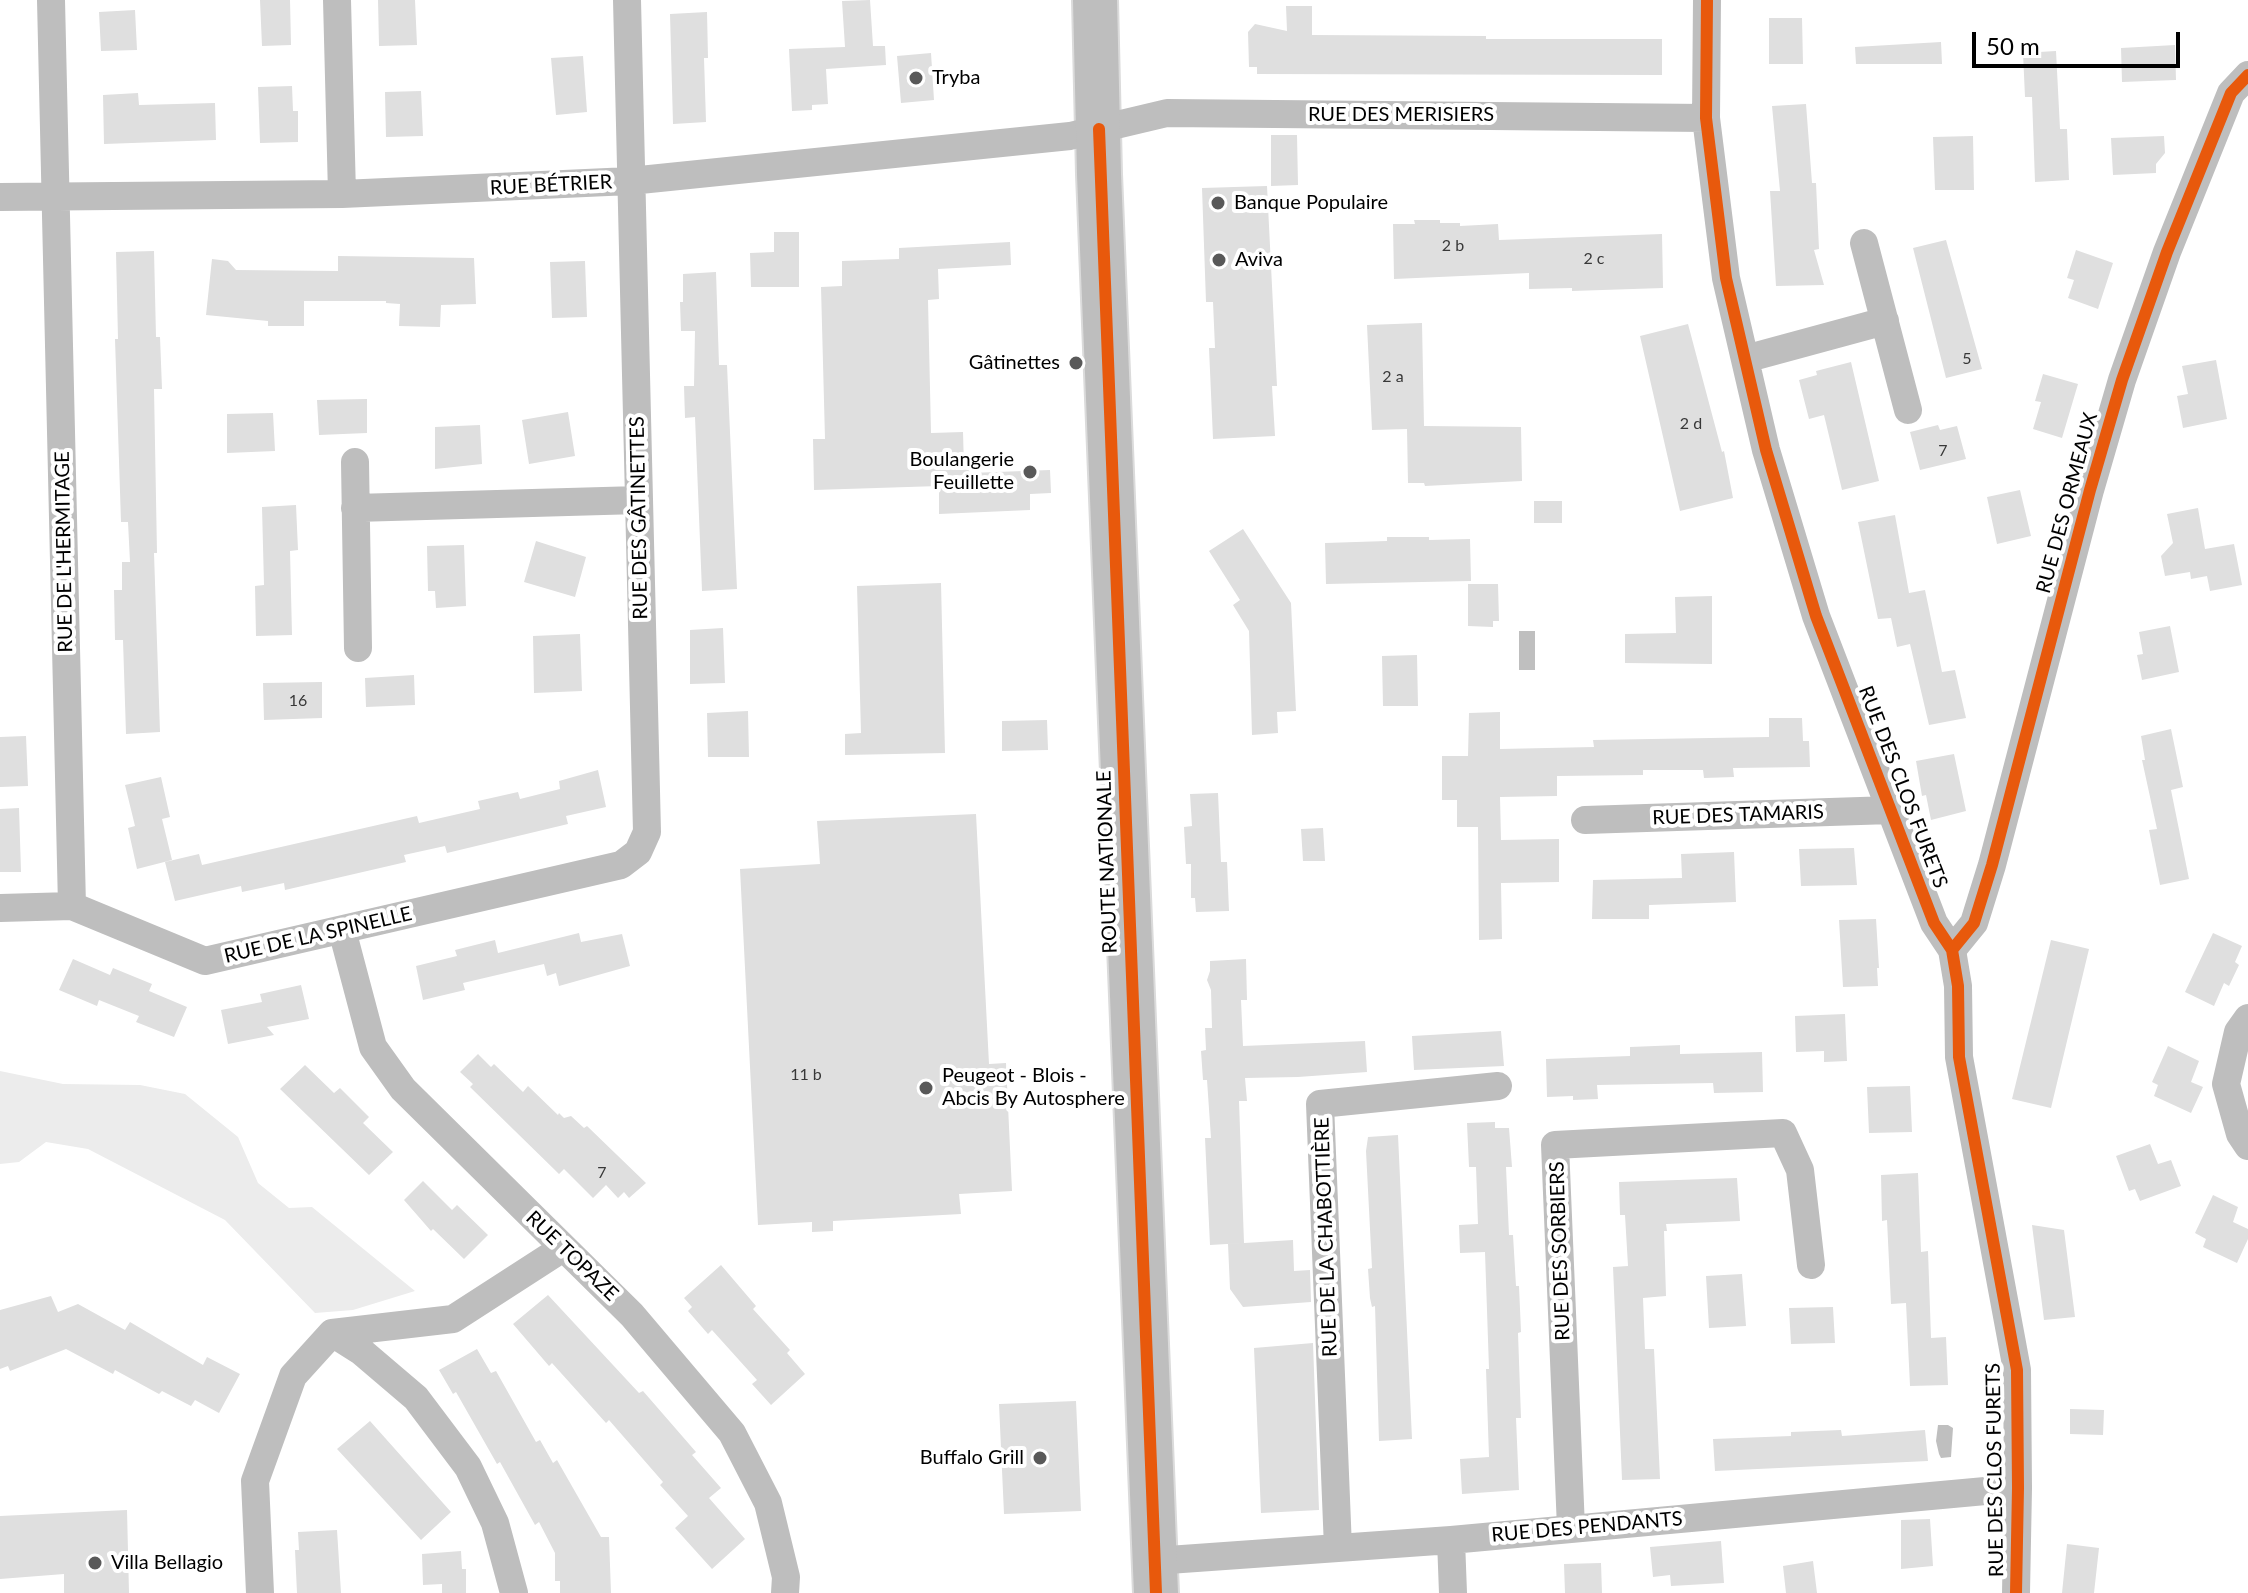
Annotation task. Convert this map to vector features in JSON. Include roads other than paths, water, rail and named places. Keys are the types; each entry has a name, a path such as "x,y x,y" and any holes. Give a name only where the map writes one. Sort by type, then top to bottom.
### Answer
{"main road":[{"name":"ROUTE NATIONALE","path":"1095,0 1155,1577"}],"street":[{"name":"RUE DE L'HERMITAGE","path":"51,0 72,906"},
{"path":"337,0 342,194"},
{"name":"RUE DES GÂTINETTES","path":"627,0 647,832 638,852"},
{"name":"RUE DES CLOS FURETS","path":"1707,0 1706,118 1726,278 1766,450 1816,616 1934,923 1952,950 1958,986 1959,1057 2017,1370 2016,1593"},
{"name":"RUE DES ORMEAUX","path":"1952,950 1974,923 1992,865 2090,490 2127,366 2167,252 2231,93 2248,75"},
{"name":"RUE DES MERISIERS","path":"1099,129 1167,113 1706,118"},
{"name":"RUE BÉTRIER","path":"0,197 342,194 630,181 1070,136 1099,129"},
{"path":"1864,243 1908,410"},
{"path":"1745,359 1885,321"},
{"path":"355,462 358,648"},
{"path":"355,508 639,500"},
{"name":"RUE DES TAMARIS","path":"1585,820 1891,810"},
{"name":"RUE DE LA SPINELLE","path":"0,908 72,906 205,961 621,865 638,852"},
{"name":"RUE TOPAZE","path":"342,930 373,1047 403,1089 632,1315 732,1433 768,1503 786,1577 785,1593"},
{"path":"2248,1018 2238,1032 2226,1084 2240,1134 2248,1146"},
{"name":"RUE DE LA CHABOTTIÈRE","path":"1338,1548 1320,1104 1498,1086"},
{"name":"RUE DES SORBIERS","path":"1571,1528 1555,1145 1783,1133 1800,1170 1811,1265"},
{"path":"260,1593 255,1481 293,1376 332,1333 453,1319 563,1248"},
{"path":"332,1333 362,1352 416,1398 468,1467 495,1523 514,1593"},
{"name":"RUE DES PENDANTS","path":"1155,1577 1338,1548 2018,1488"},
{"path":"1451,1540 1453,1593"}],"place":[{"name":"Tryba","path":"916,78"},
{"name":"Banque Populaire","path":"1218,203"},
{"name":"Aviva","path":"1219,260"},
{"name":"Gâtinettes","path":"1076,363"},
{"name":"Boulangerie Feuillette","path":"1030,472"},
{"name":"Peugeot - Blois - Abcis By Autosphere","path":"926,1088"},
{"name":"Buffalo Grill","path":"1040,1458"},
{"name":"Villa Bellagio","path":"95,1563"}]}
